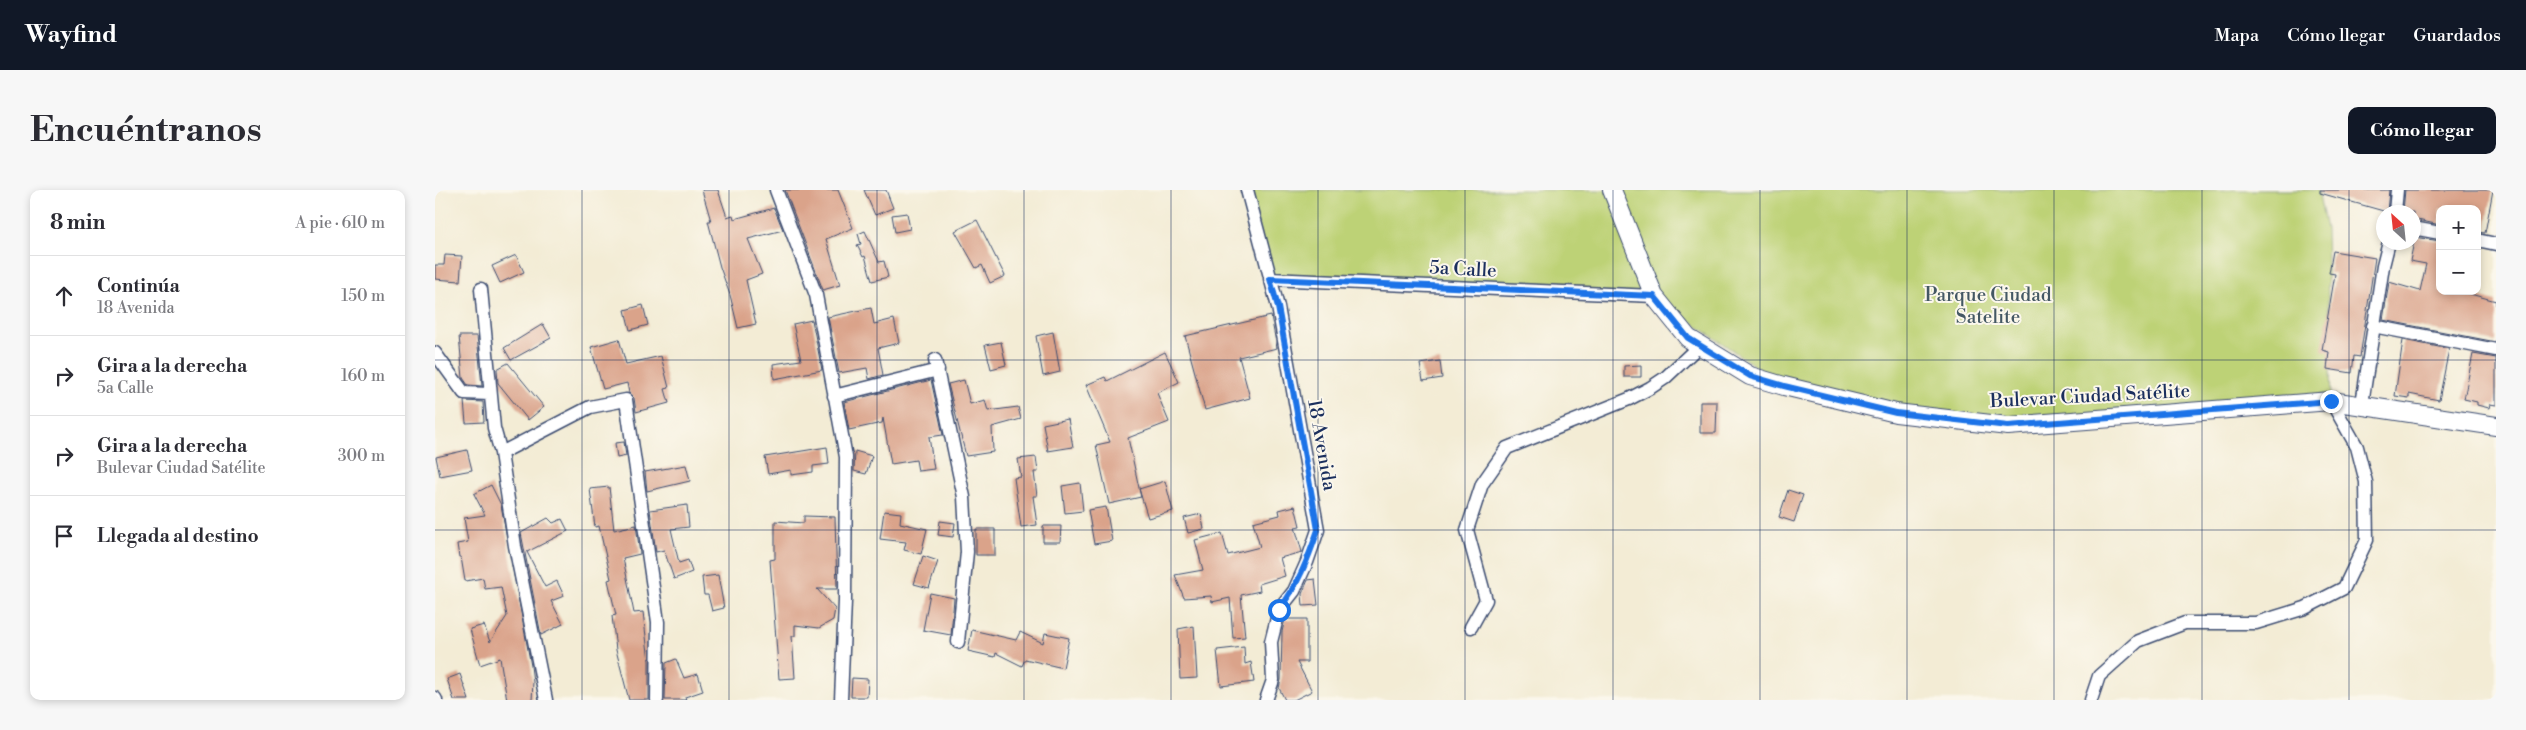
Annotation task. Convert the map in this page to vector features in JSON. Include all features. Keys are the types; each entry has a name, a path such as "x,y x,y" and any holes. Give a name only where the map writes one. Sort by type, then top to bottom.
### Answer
{"street":[{"path":"776,190 816,295 846,458 845,602 841,700"},
{"name":"18 Avenida","path":"1247,190 1278,307 1318,530 1307,562 1294,590 1279,610 1271,642 1273,680 1266,700"},
{"name":"Bulevar Ciudad Satélite","path":"1613,190 1654,296 1688,338 1750,376 1784,386 1896,413 2008,426 2331,401 2362,404 2496,426"},
{"path":"2396,205 2397,190"},
{"path":"2421,229 2436,232"},
{"path":"2481,241 2496,244"},
{"path":"2362,404 2373,326 2387,250"},
{"name":"5a Calle","path":"1270,279 1654,296"},
{"path":"481,289 489,394 494,428 501,453 515,546 547,700"},
{"path":"2373,326 2496,350"},
{"path":"1471,627 1486,600 1467,530 1482,484 1507,448 1650,388 1665,378 1700,346"},
{"path":"435,353 464,394 489,394"},
{"path":"834,396 937,365 964,497 967,552 959,642"},
{"path":"501,453 590,407 626,400 658,622 657,700"},
{"path":"2091,700 2099,676 2138,641 2185,623 2256,623 2305,608 2345,588 2367,540 2366,482 2357,447 2331,401"}],"green space":[{"name":"Parque Ciudad Satelite","path":"1250,190 2318,190 2326,229 2331,401 1982,424 1784,386 1654,296 1270,279"}],"building":[{"path":"702,190 718,190 727,217 733,215 734,219 774,208 783,230 748,239 762,274 746,280 756,324 738,328 708,221 711,221"},
{"path":"785,190 838,190 853,228 826,239 840,285 823,290"},
{"path":"864,190 886,190 893,208 875,215"},
{"path":"2320,190 2389,190 2388,205 2376,205 2376,209 2320,193"},
{"path":"2405,190 2493,190 2485,233 2481,232 2481,205 2436,205 2436,224 2421,221 2421,205 2404,205"},
{"path":"907,213 910,229 895,232 892,215"},
{"path":"977,220 1005,276 990,283 982,265 976,268 955,231"},
{"path":"865,231 879,262 884,261 888,277 872,281 865,256 863,257 857,245 861,244 858,234"},
{"path":"2421,238 2436,240 2436,295 2474,295 2496,301 2496,342 2383,320 2389,282 2420,291 2426,264 2410,261 2412,250 2421,250"},
{"path":"2333,251 2375,258 2360,357 2354,356 2352,373 2327,369 2329,352 2322,350 2335,274 2329,273"},
{"path":"445,255 462,256 460,281 435,279 435,265 444,265"},
{"path":"516,255 524,272 500,283 492,266"},
{"path":"643,305 648,325 630,330 625,310"},
{"path":"871,308 874,324 894,319 899,343 878,348 883,375 869,379 867,368 839,373 828,317"},
{"path":"1271,316 1277,348 1239,357 1250,398 1205,410 1185,336"},
{"path":"812,320 822,370 774,379 773,364 801,360 793,324"},
{"path":"543,324 551,338 511,360 504,348"},
{"path":"1053,332 1060,372 1043,376 1036,336"},
{"path":"459,336 477,336 482,386 468,385 463,378"},
{"path":"619,339 626,364 661,356 669,388 665,389 669,403 636,412 634,398 629,393 627,383 603,389 591,347"},
{"path":"2403,340 2449,349 2439,400 2409,394 2409,398 2395,396"},
{"path":"1001,342 1006,365 991,369 985,345"},
{"path":"1165,352 1179,382 1157,393 1169,422 1128,438 1141,497 1109,504 1096,445 1110,442 1086,385 1105,377 1107,381"},
{"path":"2473,354 2496,358 2496,405 2490,404 2489,408 2477,405 2477,402 2464,399"},
{"path":"1440,361 1442,378 1423,381 1420,364"},
{"path":"508,363 544,407 528,420 498,383 497,369"},
{"path":"1641,365 1641,377 1624,377 1624,366"},
{"path":"931,380 943,435 929,437 934,469 918,471 916,460 891,464 883,418 882,423 849,430 844,402"},
{"path":"964,380 970,404 985,400 988,411 1018,407 1021,419 992,427 993,452 966,456 948,384"},
{"path":"464,401 483,402 484,422 466,423"},
{"path":"1700,402 1717,402 1716,433 1700,433"},
{"path":"1068,419 1073,447 1048,451 1043,424"},
{"path":"624,442 626,456 617,458 615,443"},
{"path":"827,447 829,464 813,466 813,472 791,475 791,470 768,474 765,457"},
{"path":"467,450 472,470 440,476 436,457"},
{"path":"855,451 872,456 866,474 854,471"},
{"path":"1036,457 1038,472 1034,472 1037,496 1033,496 1037,525 1021,527 1014,478 1021,477 1018,459"},
{"path":"686,465 690,481 647,491 645,472"},
{"path":"1165,481 1173,511 1148,518 1139,489"},
{"path":"1080,483 1083,511 1065,513 1062,486"},
{"path":"491,485 501,505 531,666 533,682 532,700 507,700 500,658 480,665 470,629 484,625 490,642 507,616 501,587 485,589 483,578 465,581 457,544 468,542 464,518 485,515 474,494"},
{"path":"609,487 614,530 636,525 640,554 623,558 634,613 643,612 649,661 649,700 629,700 616,650 612,616 616,615 608,580 611,579 599,526 595,527 590,489"},
{"path":"1788,490 1803,495 1794,522 1779,517"},
{"path":"687,505 689,527 671,529 679,563 688,560 692,572 674,579 664,550 656,552 650,510"},
{"path":"1295,506 1300,526 1295,527 1302,552 1280,558 1285,576 1259,584 1260,591 1241,595 1245,637 1233,638 1230,598 1212,602 1211,596 1184,598 1175,575 1203,570 1195,540 1222,533 1228,555 1260,547 1253,522 1280,515 1279,510"},
{"path":"1106,507 1112,541 1094,544 1088,510"},
{"path":"884,511 901,513 900,523 927,529 921,554 904,550 906,542 880,539"},
{"path":"1201,514 1204,529 1188,533 1184,518"},
{"path":"804,516 835,517 837,589 817,589 835,609 833,620 819,628 795,625 795,636 792,636 795,678 779,679 770,560 775,559 775,521 804,523"},
{"path":"548,518 553,523 562,519 568,531 527,552 545,587 557,581 564,596 551,601 563,624 541,635 521,533"},
{"path":"940,521 955,523 953,537 938,535"},
{"path":"1043,526 1061,526 1060,542 1043,542"},
{"path":"976,529 995,529 995,555 976,555"},
{"path":"923,556 938,561 929,588 914,584"},
{"path":"718,575 724,608 712,611 708,595 704,595 702,577"},
{"path":"1315,579 1318,605 1303,606 1302,594 1308,580"},
{"path":"930,593 954,598 951,635 923,630"},
{"path":"1285,619 1307,619 1307,662 1297,662 1312,691 1294,700 1285,700 1279,688 1281,680 1282,632"},
{"path":"1194,626 1197,678 1180,679 1178,629"},
{"path":"972,630 1016,640 1020,632 1043,643 1045,633 1069,638 1063,668 1025,659 1022,666 996,653 995,657 968,651"},
{"path":"1244,647 1245,664 1251,662 1254,682 1221,686 1217,650"},
{"path":"676,659 684,678 698,674 703,691 685,697 686,700 665,700 666,663"},
{"path":"460,674 469,700 454,700 447,679"},
{"path":"852,678 868,679 867,697 851,697"}],"route":[{"path":"1279,610 1294,590 1307,562 1318,530 1278,307 1270,279 1654,296 1688,338 1750,376 1896,413 1982,424 2008,426 2132,418 2331,401"}]}
